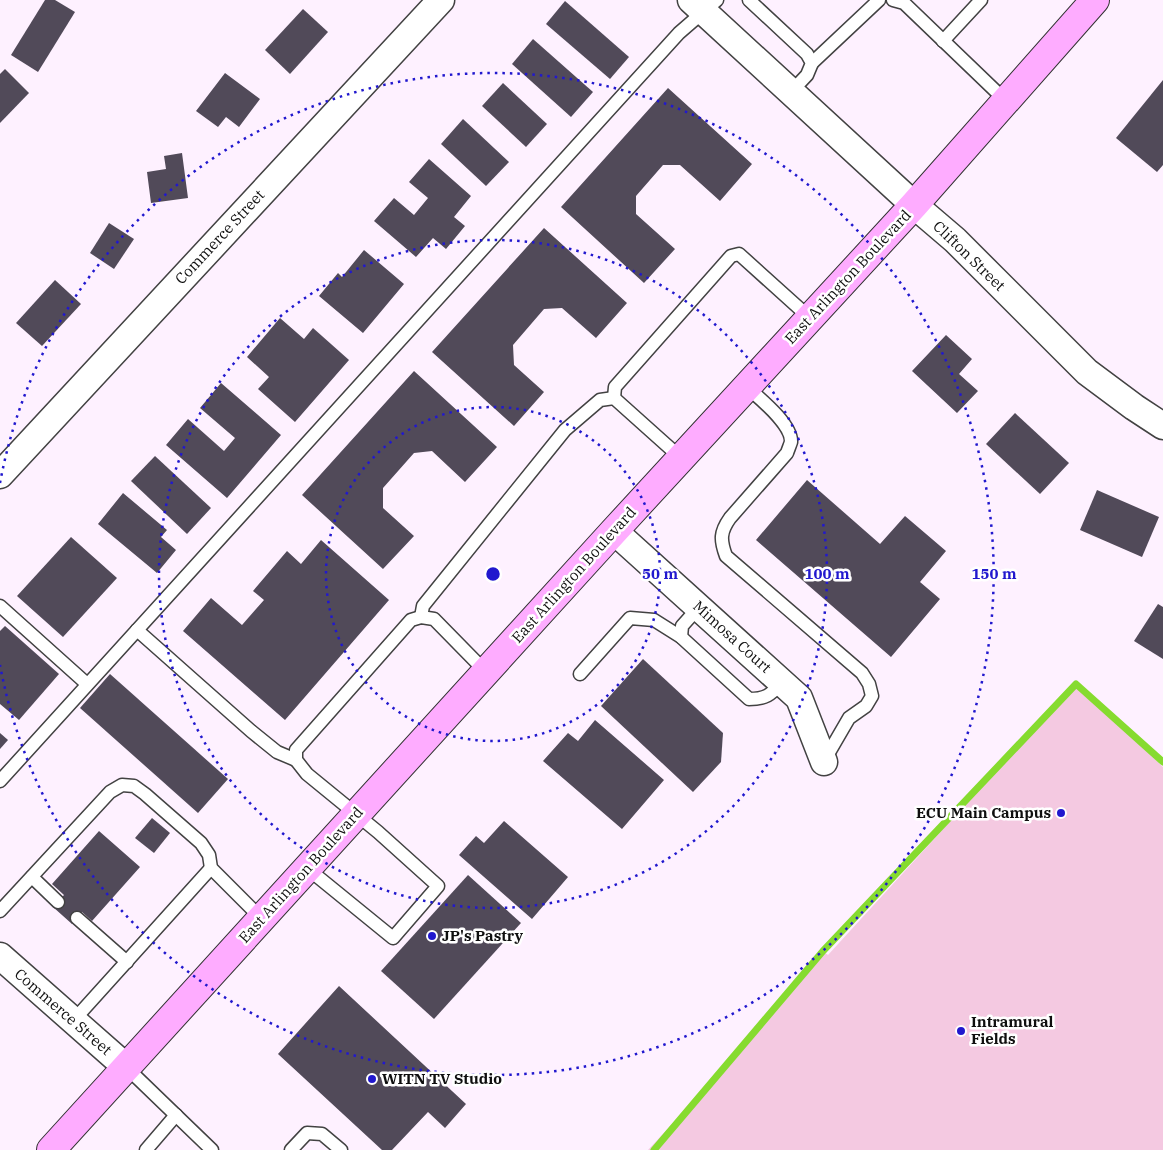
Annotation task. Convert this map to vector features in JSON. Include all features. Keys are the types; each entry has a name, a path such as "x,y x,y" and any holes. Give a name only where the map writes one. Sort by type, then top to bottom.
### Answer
{"main road":[{"name":"East Arlington Boulevard","path":"51,1150 614,531 914,205 1006,101 1089,2"}],"street":[{"name":"Commerce Street","path":"0,475 441,0"},
{"name":"Clifton Street","path":"704,4 791,92 955,240 1087,372 1163,426"},
{"name":"Mimosa Court","path":"614,531 799,698 824,762"},
{"name":"Commerce Street","path":"0,956 126,1067"}],"lane":[{"path":"750,0 807,54 812,63"},
{"path":"791,92 807,75 812,63 880,0"},
{"path":"893,0 904,4 1006,101"},
{"path":"943,41 981,0"},
{"path":"0,781 704,4"},
{"path":"614,398 615,387 731,256 739,254 810,318"},
{"path":"747,387 787,428 791,441 787,453 730,518 723,529 722,544 726,556 862,674 869,684 872,696 866,706 849,718 824,762"},
{"path":"421,617 423,606 565,430 600,400 614,398 681,458"},
{"path":"0,606 87,684"},
{"path":"681,637 682,626 699,607"},
{"path":"296,760 296,750 412,620 421,617 434,619 486,672"},
{"path":"580,674 630,618 654,620 681,637 749,699 761,699 770,695 782,683"},
{"path":"137,630 277,752 296,760 307,774 357,814 438,886 392,938 307,868"},
{"path":"0,912 110,792 122,785 134,786 145,794 201,843 209,855 211,868 261,918"},
{"path":"73,1021 211,868"},
{"path":"32,876 58,902"},
{"path":"77,918 127,962"},
{"path":"126,1067 212,1150"},
{"path":"146,1150 176,1115"},
{"path":"291,1150 307,1133 322,1134 341,1150"}],"shaded area":[{"name":"Intramural Fields","path":"1076,684 1163,767 1163,1150 648,1150 722,1070 823,951 828,955"}],"building":[{"path":"45,0 55,0 75,12 38,72 11,55"},
{"path":"565,1 629,57 610,79 546,24"},
{"path":"303,9 328,32 290,74 265,50"},
{"path":"533,39 593,92 571,117 512,64"},
{"path":"5,69 29,93 0,123 0,74"},
{"path":"225,73 260,99 239,127 226,117 218,127 196,111"},
{"path":"1163,80 1163,165 1157,172 1116,138"},
{"path":"503,83 547,124 526,147 482,106"},
{"path":"668,88 752,164 720,201 680,165 663,165 636,196 636,214 675,249 644,283 561,207"},
{"path":"463,119 509,162 486,186 441,144"},
{"path":"182,153 188,198 151,203 147,172 166,169 164,156"},
{"path":"429,159 471,196 454,217 465,226 446,249 433,238 416,257 374,221 394,198 414,215 428,198 409,182"},
{"path":"109,223 134,239 114,269 90,253"},
{"path":"544,228 627,303 596,338 562,308 544,309 513,345 514,365 544,392 514,426 432,352"},
{"path":"364,250 404,284 363,333 319,296 338,273 342,277"},
{"path":"55,280 81,304 42,346 16,323"},
{"path":"280,318 304,339 313,328 349,360 295,422 258,389 269,377 247,357"},
{"path":"946,335 972,359 959,374 978,391 957,413 912,371"},
{"path":"414,371 497,447 465,482 432,451 414,453 383,488 383,508 414,536 383,569 302,495"},
{"path":"221,383 281,435 227,498 166,445 188,419 224,451 235,438 200,408"},
{"path":"1015,413 1069,463 1040,494 986,444"},
{"path":"155,456 211,508 187,534 131,481"},
{"path":"807,480 880,544 905,516 946,551 920,582 940,599 891,657 756,540"},
{"path":"1097,490 1159,517 1142,557 1080,530"},
{"path":"123,493 167,530 161,537 176,550 157,573 98,524"},
{"path":"71,537 117,578 63,637 17,596"},
{"path":"321,540 389,600 285,720 183,631 211,598 242,625 264,600 253,591 287,551 301,564"},
{"path":"1158,604 1163,607 1163,659 1134,641"},
{"path":"5,626 59,674 19,720 0,704 0,631"},
{"path":"643,659 723,733 721,762 693,792 601,706"},
{"path":"110,674 228,779 198,813 80,708"},
{"path":"595,720 664,780 622,829 543,761 568,733 578,741"},
{"path":"0,733 8,740 0,749"},
{"path":"152,818 170,833 154,853 135,838"},
{"path":"504,821 568,877 532,919 459,855 476,836 484,843"},
{"path":"99,831 140,867 92,921 82,912 72,924 53,907 64,895 52,884"},
{"path":"468,875 521,923 434,1019 381,971"},
{"name":"WITN TV Studio","path":"339,986 466,1104 445,1128 428,1112 392,1150 382,1150 278,1054"}],"waterway":[{"path":"654,1150 823,951 1076,684 1163,762"}],"place":[{"name":"ECU Main Campus","path":"1061,813"},
{"name":"JP's Pastry","path":"432,936"},
{"name":"Intramural Fields","path":"961,1031"},
{"name":"WITN TV Studio","path":"372,1079"}]}
